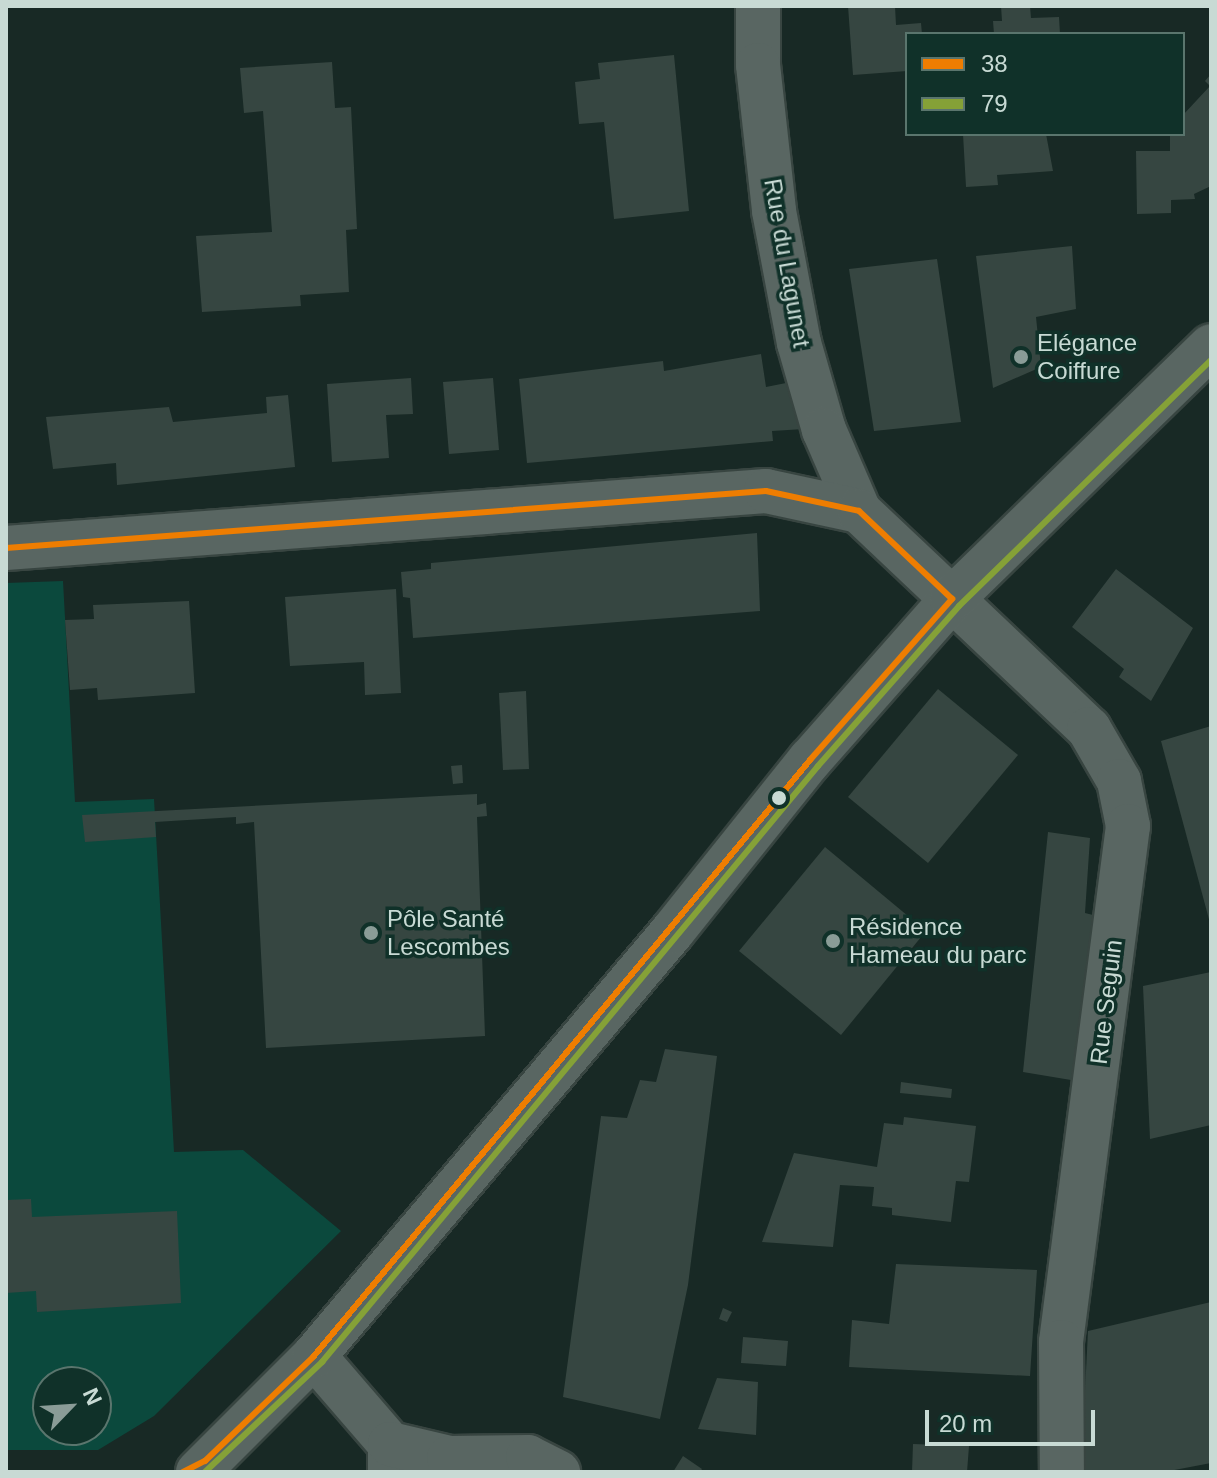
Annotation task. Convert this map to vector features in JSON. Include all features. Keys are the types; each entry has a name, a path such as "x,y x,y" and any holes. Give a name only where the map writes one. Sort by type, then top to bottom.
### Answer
{"street":[{"name":"Rue du Lagunet","path":"758,6 758,65 774,211 799,343 824,430 859,511"},
{"path":"195,1468 314,1356 672,932 810,760 952,599 1211,346"},
{"path":"6,548 766,491 859,511"},
{"name":"Rue Seguin","path":"859,511 1089,729 1119,781 1128,826 1061,1342 1062,1472"},
{"path":"314,1356 390,1458 528,1457 558,1472"}],"green space":[{"path":"63,581 75,802 154,799 174,1152 243,1150 341,1231 154,1416 112,1442 112,1366 32,1366 32,1446 105,1446 98,1450 6,1450 6,583"}],"building":[{"path":"848,6 895,6 896,25 921,23 922,32 905,32 905,71 853,75"},
{"path":"1001,6 1030,6 1031,18 1059,17 1060,32 994,32 993,21 1002,21"},
{"path":"674,55 689,211 614,219 604,122 579,124 575,82 600,79 598,63"},
{"path":"332,62 335,108 351,107 357,229 346,230 349,292 300,295 301,306 202,312 196,236 272,232 263,111 244,113 240,68"},
{"path":"1211,74 1211,186 1194,194 1195,199 1171,200 1171,213 1137,214 1136,151 1170,151 1170,136 1185,136 1185,113 1210,86 1205,81"},
{"path":"963,136 1046,136 1053,171 997,175 998,185 966,187"},
{"path":"1072,246 1076,309 1036,317 1041,367 993,388 976,256"},
{"path":"937,259 961,422 874,431 849,269"},
{"path":"761,354 766,387 796,381 804,429 772,431 773,441 527,463 519,379 663,361 664,371"},
{"path":"411,378 413,414 386,415 389,458 332,462 327,384"},
{"path":"493,378 499,450 449,454 443,382"},
{"path":"288,395 295,467 117,485 116,463 53,469 46,417 169,407 173,422 267,413 266,397"},
{"path":"757,533 760,611 413,638 410,598 403,597 401,572 431,569 431,563"},
{"path":"1116,569 1193,628 1151,701 1119,677 1124,669 1072,627"},
{"path":"396,589 401,693 365,695 364,662 290,666 285,597"},
{"path":"189,601 195,693 98,700 97,688 70,690 65,620 94,619 93,605"},
{"name":"Résidence Hameau du parc","path":"938,689 1018,755 928,863 848,797"},
{"path":"526,691 529,769 503,770 499,693"},
{"path":"1211,726 1211,922 1210,923 1161,741"},
{"path":"462,765 463,783 453,784 451,766"},
{"name":"Pôle Santé Lescombes","path":"477,794 477,805 486,803 487,816 477,817 485,1036 266,1048 254,822 236,824 236,817 155,822 156,837 85,842 82,815"},
{"name":"Résidence Hameau du parc","path":"1048,832 1090,838 1085,913 1097,916 1071,1080 1023,1072"},
{"name":"Résidence Hameau du parc","path":"825,847 926,931 841,1035 739,951"},
{"path":"1211,972 1211,1125 1150,1139 1143,986"},
{"path":"665,1049 717,1056 688,1285 660,1419 563,1397 601,1116 627,1118 640,1080 656,1082"},
{"path":"901,1082 952,1089 951,1098 900,1093"},
{"path":"904,1117 976,1126 969,1182 956,1181 951,1222 892,1215 892,1208 872,1206 874,1187 840,1185 833,1247 762,1242 794,1153 877,1167 884,1123 903,1125"},
{"path":"31,1199 32,1217 177,1211 181,1303 37,1312 36,1291 6,1293 6,1200"},
{"path":"896,1264 1037,1270 1030,1376 849,1367 852,1320 889,1324"},
{"path":"1211,1302 1211,1463 1164,1472 1081,1472 1088,1331"},
{"path":"723,1308 732,1312 727,1322 719,1319"},
{"path":"743,1337 788,1341 786,1366 741,1363"},
{"path":"717,1378 758,1382 756,1435 698,1429"},
{"path":"913,1444 969,1446 967,1472 912,1472"},
{"path":"683,1456 702,1469 700,1472 673,1472"}],"transit line":[{"name":"79","path":"205,1472 322,1362 818,766 959,606 1211,360"},
{"name":"38","path":"6,548 766,491 859,511 952,599"},
{"name":"38","path":"183,1472 205,1461 314,1356 810,760 952,599"}],"place":[{"name":"Elégance Coiffure","path":"1021,357"},
{"name":"Pôle Santé Lescombes","path":"371,933"},
{"name":"Résidence Hameau du parc","path":"833,941"}]}
